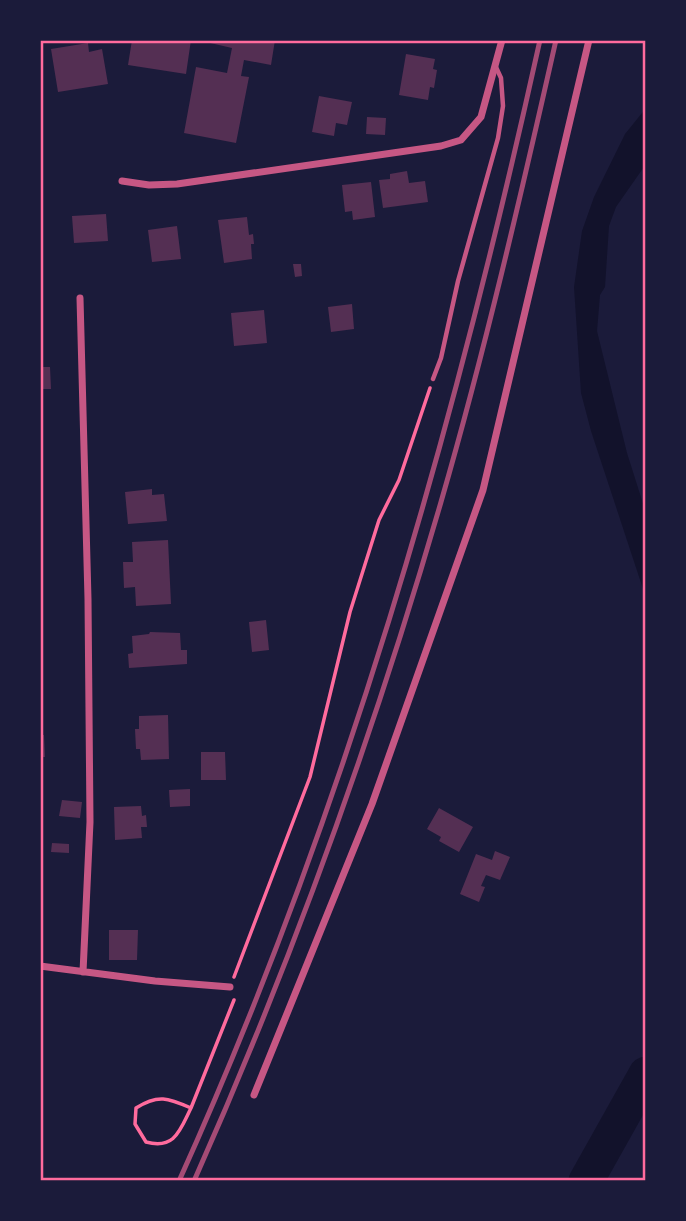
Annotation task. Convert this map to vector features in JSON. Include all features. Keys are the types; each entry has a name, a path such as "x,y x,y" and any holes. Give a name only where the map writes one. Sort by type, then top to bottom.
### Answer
{"street":[{"path":"122,181 149,185 204,181 441,146 461,140 481,117 502,40"},
{"path":"254,1095 372,804 483,490 589,40"},
{"path":"80,299 88,599 90,822 83,972"},
{"path":"40,966 230,987"}],"lane":[{"path":"433,379 442,358 458,281 498,138 503,106 501,78 495,65"}],"path":[{"path":"191,1108 168,1098 148,1101 136,1108 135,1124 146,1142 155,1144 177,1137 191,1108 238,992 230,987 310,778 350,612 379,520 399,480 433,379"}],"shaded area":[{"path":"646,108 646,164 616,207 609,226 605,287 600,295 597,331 627,453 646,513 646,598 581,393 574,287 582,231 594,197 625,134"}],"building":[{"path":"132,40 191,40 186,74 128,65"},
{"path":"197,40 275,40 271,65 244,60 241,76 249,77 236,143 184,133 196,67 227,73 232,48"},
{"path":"88,43 89,52 102,49 108,84 58,92 51,49"},
{"path":"406,54 435,59 433,69 437,70 434,88 430,87 428,100 399,95"},
{"path":"319,96 352,102 347,125 336,123 334,136 312,132"},
{"path":"367,117 386,118 385,135 366,134"},
{"path":"407,171 409,183 425,181 428,202 383,208 379,180 390,179 390,174"},
{"path":"371,182 375,217 353,220 352,211 345,212 342,185"},
{"path":"106,214 108,241 74,243 72,216"},
{"path":"247,217 249,235 253,234 252,259 224,263 218,220"},
{"path":"177,226 181,259 152,262 148,230"},
{"path":"293,264 301,264 302,276 295,277"},
{"path":"352,304 354,329 331,332 328,307"},
{"path":"264,310 267,343 234,346 231,313"},
{"path":"40,367 50,367 51,389 40,389"},
{"path":"152,489 152,495 164,494 167,521 128,524 125,492"},
{"path":"168,540 171,604 136,606 135,587 124,588 123,562 133,562 132,542"},
{"path":"266,620 269,650 252,652 249,622"},
{"path":"150,632 180,633 181,650 187,650 187,664 129,668 128,654 133,653 132,636"},
{"path":"168,715 169,759 141,760 140,749 136,749 135,729 139,729 139,716"},
{"path":"40,735 44,735 45,757 40,757"},
{"path":"201,752 225,752 226,780 201,780"},
{"path":"190,789 190,806 170,807 169,790"},
{"path":"62,800 82,802 80,818 59,816"},
{"path":"141,806 142,816 146,815 147,827 141,827 142,838 115,840 114,807"},
{"path":"439,808 473,827 459,852 439,841 441,837 427,829"},
{"path":"52,843 69,844 69,853 51,852"},
{"path":"495,851 510,857 500,880 486,875 479,902 460,894 476,854 492,860"},
{"path":"109,930 138,930 137,960 109,960"}],"waterway":[{"path":"586,1181 646,1074"}],"railway":[{"path":"179,1181 293,904 389,620 471,331 540,40"},
{"path":"194,1181 298,930 388,675 473,387 556,40"}]}
